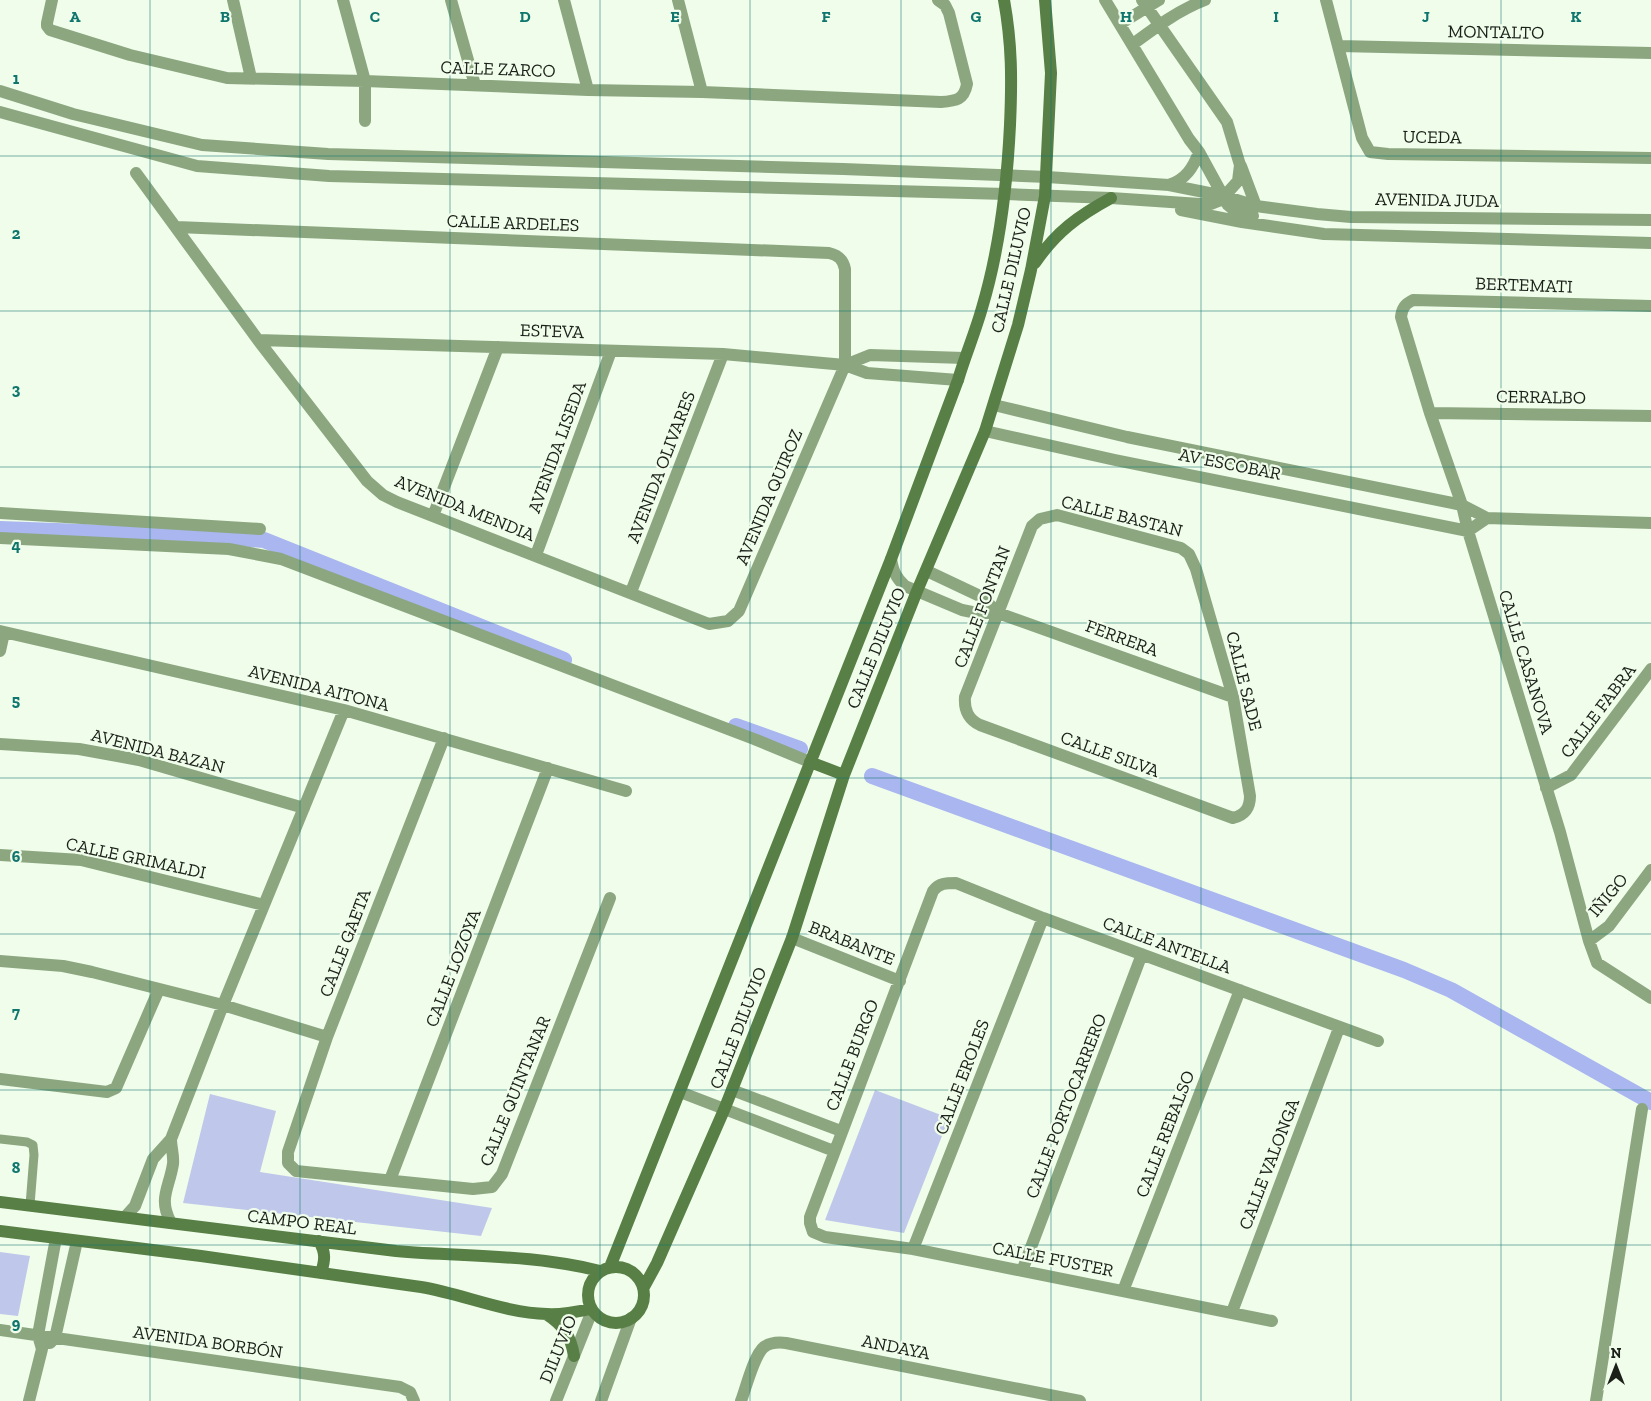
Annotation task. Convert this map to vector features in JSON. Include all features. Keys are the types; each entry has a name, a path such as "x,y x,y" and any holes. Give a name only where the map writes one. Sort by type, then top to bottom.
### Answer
{"street":[{"name":"CALLE ZARCO","path":"52,0 47,26 50,30 130,55 215,76 588,90 702,92 929,102 955,100 962,97 966,92 967,84 949,13 945,5 938,0"},
{"path":"233,0 251,78"},
{"path":"343,0 365,81 365,121"},
{"path":"451,0 475,85"},
{"path":"564,0 588,90"},
{"path":"678,0 702,92"},
{"name":"CALLE DILUVIO","path":"605,1269 680,1092 891,559 982,310 996,248 1008,176 1012,67 1009,29 1004,0"},
{"name":"CALLE DILUVIO","path":"644,1287 657,1263 732,1090 792,938 844,775 994,405 1018,325 1045,196 1052,73 1045,0"},
{"name":"AVENIDA JUDA","path":"1105,0 1189,139 1199,152 1228,205 1235,211 1248,215 1293,223 1324,234"},
{"path":"1120,24 1144,4 1159,0"},
{"path":"1133,44 1159,25 1194,4 1205,0"},
{"name":"UCEDA","path":"1326,0 1362,138 1370,152 1388,154 1651,158"},
{"path":"1144,4 1227,122 1240,165 1256,206"},
{"name":"MONTALTO","path":"1339,46 1651,53"},
{"name":"AVENIDA JUDA","path":"0,91 73,114 202,145 328,154 1047,177 1169,185 1224,196 1256,206 1350,217 1651,220"},
{"name":"AVENIDA JUDA","path":"0,112 197,166 329,176 1006,194 1200,204 1217,202 1224,196"},
{"path":"1169,185 1180,182 1194,167 1199,152"},
{"path":"1224,196 1238,181 1240,165"},
{"name":"AVENIDA MENDIA","path":"136,173 258,340 367,481 383,495 710,624"},
{"path":"1031,270 1046,247 1065,227 1086,211 1111,198"},
{"name":"AVENIDA JUDA","path":"1127,199 1242,222 1324,234 1651,243"},
{"name":"CALLE ARDELES","path":"177,227 829,253 837,255 844,263 845,365"},
{"name":"BERTEMATI","path":"1401,311 1406,303 1413,300 1651,306"},
{"name":"CALLE CASANOVA","path":"1401,311 1401,323 1462,505 1468,531 1597,963 1651,998"},
{"name":"ESTEVA","path":"258,340 723,354 845,365 867,373 958,380"},
{"path":"433,516 498,347"},
{"name":"AVENIDA LISEDA","path":"536,555 611,351"},
{"name":"AVENIDA OLIVARES","path":"631,592 723,354"},
{"name":"ESTEVA","path":"845,365 870,355 964,358"},
{"name":"AVENIDA QUIROZ","path":"710,624 728,621 739,611 845,365"},
{"path":"994,405 1127,437 1462,505 1487,518 1651,523"},
{"name":"CERRALBO","path":"1430,413 1651,416"},
{"name":"AV ESCOBAR","path":"985,431 1115,460 1468,531"},
{"path":"1267,466 1268,490"},
{"path":"0,514 260,529"},
{"name":"CALLE BASTAN","path":"1040,519 1057,515 1181,548 1192,559"},
{"path":"1468,531 1487,518"},
{"name":"CALLE FONTAN","path":"966,712 964,705 965,697 1032,526 1040,519"},
{"path":"0,538 229,549 281,559 844,775"},
{"name":"FERRERA","path":"891,559 893,573 905,586 962,610 977,613 998,613 1233,697"},
{"name":"CALLE SADE","path":"1192,559 1233,697 1250,796 1250,803 1244,812"},
{"name":"FERRERA","path":"927,571 982,597 998,613"},
{"path":"0,651 2,632"},
{"name":"AVENIDA AITONA","path":"2,632 344,710 626,791"},
{"name":"CALLE FABRA","path":"1546,788 1571,775 1651,669"},
{"path":"125,1217 135,1206 153,1159 170,1139 344,710"},
{"name":"CALLE SILVA","path":"966,712 980,725 1233,818 1239,817 1244,812"},
{"name":"CALLE GAETA","path":"288,1163 288,1152 327,1037 444,738"},
{"name":"AVENIDA BAZAN","path":"0,744 79,749 139,760 304,808"},
{"name":"CALLE LOZOYA","path":"390,1180 548,768"},
{"name":"CALLE GRIMALDI","path":"0,855 81,860 264,905"},
{"name":"IÑIGO","path":"1589,941 1609,926 1651,870"},
{"name":"CALLE ANTELLA","path":"943,883 956,883 1043,918 1378,1041"},
{"name":"CALLE BURGO","path":"825,1237 813,1232 810,1223 834,1151 900,981 932,891 936,886 943,883"},
{"name":"CALLE QUINTANAR","path":"288,1163 296,1171 474,1189 492,1187 502,1174 610,898"},
{"name":"CALLE EROLES","path":"914,1249 1043,918"},
{"name":"BRABANTE","path":"792,938 900,981"},
{"name":"CALLE PORTOCARRERO","path":"1022,1271 1142,954"},
{"path":"0,961 63,966 92,972 223,1005 327,1037"},
{"path":"0,1079 107,1092 116,1088 159,989"},
{"name":"CALLE REBALSO","path":"1123,1291 1240,990"},
{"name":"CALLE VALONGA","path":"1232,1312 1339,1028"},
{"path":"732,1090 841,1131"},
{"path":"680,1092 834,1151"},
{"path":"1596,1401 1642,1109"},
{"path":"170,1139 173,1162 164,1199 165,1211 171,1223"},
{"name":"CAMPO REAL","path":"0,1202 442,1255 521,1257 605,1269"},
{"path":"0,1232 438,1290 516,1310 546,1314 591,1310"},
{"name":"CALLE FUSTER","path":"825,1237 914,1249 1272,1321"},
{"path":"29,1401 42,1349 38,1335 56,1238"},
{"path":"42,1349 55,1338 77,1241"},
{"path":"319,1241 324,1250 325,1261 321,1273"},
{"path":"625,1267 637,1275 644,1287 644,1305 622,1324 609,1324 598,1318 591,1310 587,1295 590,1281 605,1269 625,1267"},
{"name":"DILUVIO","path":"556,1401 591,1310"},
{"path":"546,1314 556,1320 566,1331 572,1344 574,1356"},
{"path":"600,1401 631,1318"},
{"name":"AVENIDA BORBÓN","path":"0,1330 400,1387 412,1397"},
{"name":"ANDAYA","path":"741,1401 759,1352 770,1344 777,1342 1080,1401"}],"lane":[{"path":"0,1140 27,1142 33,1145 30,1205"}],"shaded area":[{"path":"875,1090 949,1118 904,1233 825,1220"},
{"path":"210,1094 276,1111 260,1172 492,1208 481,1236 183,1203"},
{"path":"0,1252 30,1256 18,1316 0,1314"}],"waterway":[{"path":"0,529 264,540 564,660"},
{"path":"736,726 800,749"},
{"path":"872,776 1404,970 1451,990 1651,1102"}]}
